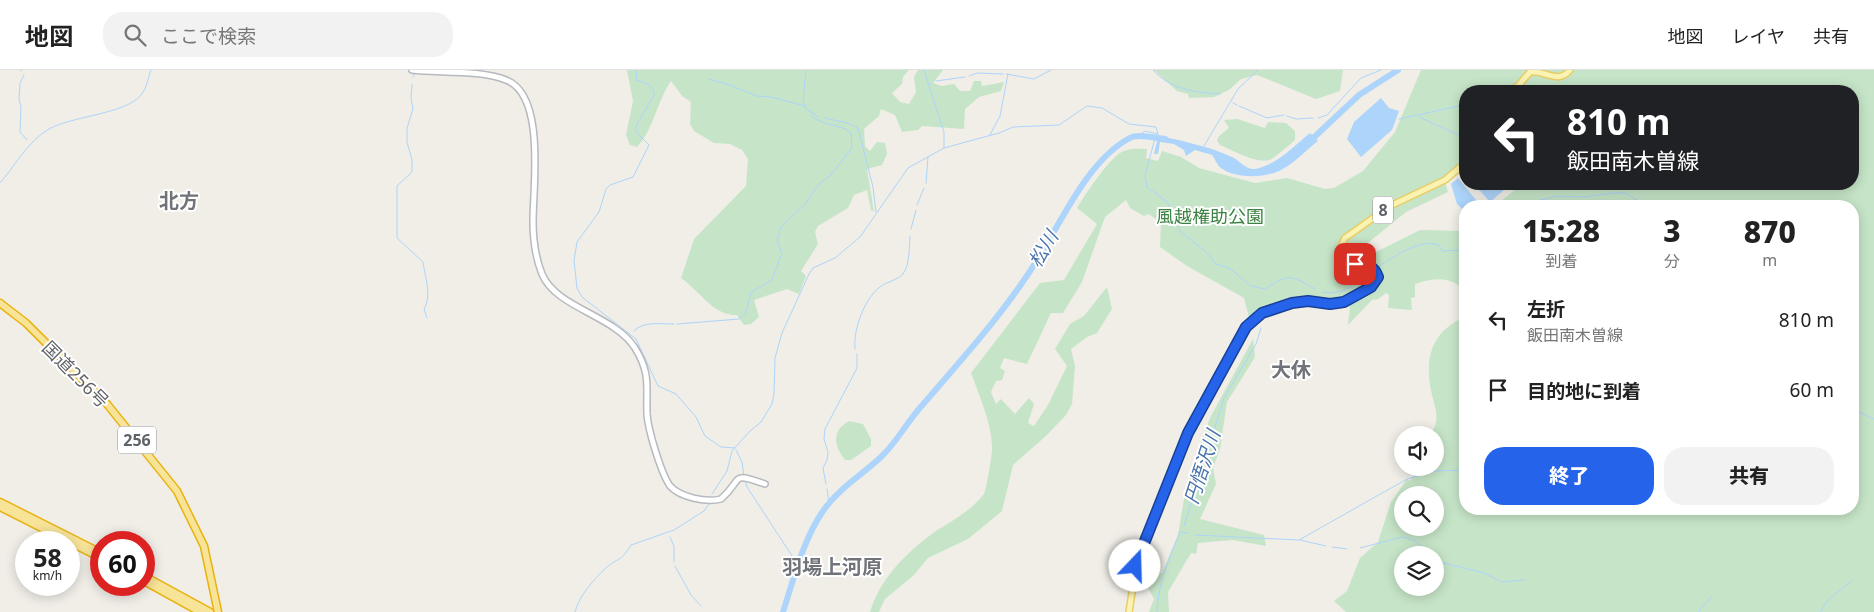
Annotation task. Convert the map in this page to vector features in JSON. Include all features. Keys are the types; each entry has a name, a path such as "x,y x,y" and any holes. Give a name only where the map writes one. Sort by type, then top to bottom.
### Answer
{"highway":[{"name":"国道256号","path":"0,303 26,324 107,404 176,490 191,516 204,546 218,612"},
{"path":"0,502 90,547"},
{"path":"0,507 90,552"},
{"path":"155,582 210,612"},
{"path":"155,587 200,612"}],"main road":[{"path":"1519,85 1530,72 1541,72 1555,78 1564,76 1570,70"},
{"name":"8","path":"1129,612 1137,560 1188,433 1246,327 1262,313 1292,303 1308,301 1330,304 1344,302 1371,287 1376,282 1377,274 1370,266 1355,264 1346,258 1342,251 1345,238 1390,206 1446,180 1459,168"}],"street":[{"path":"412,70 494,77 514,84 522,92 528,105 534,142 533,230 542,274 552,291 630,340 637,351 648,378 648,420 666,480 672,489 700,498 718,500 724,496 737,480 744,477 765,484"}],"green space":[{"path":"627,70 909,70 903,77 902,84 892,93 900,102 909,104 916,92 914,77 918,70 943,70 933,83 942,86 954,84 960,91 970,91 974,81 981,81 982,86 1004,82 1001,91 979,97 965,109 964,129 922,126 918,130 902,132 895,115 881,109 879,116 864,129 865,146 870,151 877,142 885,143 887,154 882,165 867,169 874,212 871,210 867,190 854,195 848,208 818,226 815,232 818,244 801,271 806,276 799,294 787,289 754,300 759,317 751,324 744,325 737,315 728,314 714,307 681,278 694,239 746,186 748,159 742,150 730,144 714,143 694,131 690,124 691,102 682,96 671,81 647,133 637,147 630,145 626,135 633,101"},
{"path":"1154,70 1343,70 1340,91 1316,99 1257,75 1241,79 1229,90 1214,97 1189,98 1188,94 1177,91"},
{"name":"風越権助公園","path":"1421,70 1874,70 1874,612 1346,612 1334,601 1347,591 1360,558 1378,542 1394,498 1394,536 1444,536 1444,486 1402,486 1407,479 1410,481 1413,476 1444,476 1444,426 1435,426 1436,411 1430,382 1430,359 1432,348 1437,339 1453,323 1459,320 1459,515 1859,515 1859,200 1502,200 1515,190 1859,190 1859,85 1459,85 1459,164 1444,179 1448,192 1406,212 1364,246 1368,256 1420,230 1459,231 1459,286 1449,281 1436,279 1415,284 1415,297 1411,298 1412,310 1388,308 1389,295 1386,293 1378,299 1372,300 1348,325 1350,307 1347,298 1336,301 1308,297 1263,307 1250,321 1244,298 1187,266 1160,247 1161,223 1149,214 1144,216 1130,208 1126,200 1105,217 1082,282 1063,313 1051,313 1027,364 1004,358 1000,368 1005,371 1002,380 996,381 991,392 996,404 1001,399 1015,414 1029,398 1034,404 1028,423 1034,426 1048,405 1067,366 1055,349 1070,324 1084,316 1107,287 1112,309 1097,333 1087,337 1071,349 1075,366 1072,404 1066,415 1046,436 1013,465 1002,511 968,539 928,558 914,575 885,599 879,612 870,612 881,588 896,566 936,531 968,510 984,494 991,459 992,441 985,411 971,373 1040,283 1064,280 1097,224 1077,208 1098,176 1118,154 1129,149 1147,149 1146,158 1158,161 1162,151 1181,157 1199,168 1255,183 1287,178 1325,189 1334,188 1363,171 1395,132"},
{"path":"1237,119 1265,128 1268,122 1286,123 1295,131 1295,140 1268,160 1246,157 1220,145 1217,141 1219,136 1229,128 1224,120"},
{"path":"1253,339 1255,357 1227,402 1220,449 1213,468 1216,484 1200,519 1264,535 1266,546 1233,540 1198,543 1196,554 1191,553 1168,592 1169,612 1149,612 1154,599 1146,584 1151,576 1162,573 1178,535 1185,493 1201,440 1211,416"},
{"path":"849,421 863,424 871,439 871,446 851,460 845,460 838,449 836,439 839,429"}],"water":[{"path":"1381,98 1389,108 1399,111 1392,130 1361,157 1347,139 1354,122"},
{"path":"1310,133 1318,141 1286,167 1268,175 1242,176 1227,172 1220,167 1212,155 1195,150 1186,156 1184,150 1174,144 1160,142 1158,154 1154,154 1158,137 1165,137 1215,150 1232,157 1249,168 1255,169 1271,164"},
{"path":"1458,178 1459,190 1468,190 1476,200 1459,200 1459,206 1451,184"},
{"path":"1479,190 1504,190 1492,200 1488,200"}],"waterway":[{"path":"0,183 28,147 41,134 59,125 111,111 134,101 143,92 151,70"},
{"path":"637,70 636,80 648,84 654,91 654,95 636,126 636,132 649,145 633,177 610,185 606,189 599,212 577,242 574,261 577,288 582,297 636,339 658,386 676,394 696,417 705,436 721,447 735,448"},
{"path":"806,70 803,101 806,109 819,117"},
{"path":"924,70 944,132 944,148"},
{"path":"1006,74 1034,79 1051,70"},
{"path":"1153,70 1160,77 1175,86 1192,91 1220,94"},
{"path":"1204,146 1238,89 1258,70"},
{"path":"1318,118 1327,115 1361,78 1381,70"},
{"name":"松川","path":"1308,143 1359,95 1398,70"},
{"path":"413,77 415,73"},
{"path":"969,76 977,73 1003,74"},
{"path":"990,135 1000,116 1008,74"},
{"path":"24,75 20,83 20,132 27,140"},
{"path":"936,81 965,77"},
{"path":"708,79 727,84 757,96 771,97 805,106"},
{"path":"412,84 411,98 413,109 407,128 407,142 412,160 412,172 397,186 397,238 423,262 428,292 424,309 427,318"},
{"path":"1233,103 1237,105"},
{"path":"712,494 727,471 732,451 761,422 772,404 775,358 782,333 809,274 813,268 835,258 860,237 908,168 944,148 999,133 1013,127 1059,125 1087,106 1102,108 1129,124 1156,127 1159,138"},
{"path":"1239,106 1267,118 1284,115"},
{"path":"1399,119 1459,106"},
{"path":"677,324 739,319 746,313 751,292 772,280 782,253 777,241 781,227 805,204 820,183 830,176 852,148 851,133 822,122 812,116"},
{"path":"1287,116 1296,119 1313,118"},
{"path":"1419,117 1459,135"},
{"path":"824,118 848,123 858,128 873,187 876,212"},
{"path":"1139,136 1145,131 1158,134"},
{"name":"松川","path":"783,612 804,547 823,511 843,489 886,452 914,415 1000,313 1029,273 1089,175 1114,149 1132,137 1141,136 1165,139"},
{"path":"1155,138 1145,176 1147,187 1167,202 1171,208 1174,222 1181,232 1206,252 1216,264 1229,268 1251,286 1265,289 1285,278 1294,278 1315,289"},
{"path":"926,183 928,157"},
{"path":"917,205 924,188"},
{"name":"円悟沢川","path":"1541,200 1557,196 1582,197 1614,193 1625,193 1637,200"},
{"path":"911,229 916,210"},
{"path":"855,349 858,324 869,299 880,287 901,276 907,266 910,236"},
{"path":"1374,269 1405,251 1422,244 1439,245 1442,251 1459,250"},
{"path":"1322,292 1338,292 1349,288 1370,271"},
{"path":"634,331 647,324 674,324"},
{"name":"円悟沢川","path":"1184,526 1224,398 1256,344 1261,328"},
{"path":"826,484 823,468 828,452 824,439 825,429 857,368 857,354"},
{"name":"円悟沢川","path":"1859,412 1874,419"},
{"path":"736,450 742,462 744,476"},
{"path":"1195,535 1299,540 1407,479 1435,471 1459,470"},
{"path":"745,480 747,487 798,565"},
{"path":"827,489 829,503"},
{"path":"575,612 583,594 592,583 606,568 621,557 631,545 674,530 704,511 709,504"},
{"name":"円悟沢川","path":"1157,612 1162,581 1172,552 1180,532 1188,533"},
{"path":"670,537 674,546 674,562"},
{"path":"1360,548 1402,537 1414,540 1421,546"},
{"path":"1300,540 1326,546"},
{"path":"1332,547 1347,549"},
{"path":"1444,563 1484,573 1502,582 1525,580"},
{"path":"675,566 691,595 701,606"},
{"path":"1820,612 1829,599 1852,581"},
{"path":"1698,612 1712,596"}],"district":[{"name":"北方","path":"179,200"},
{"name":"大休","path":"1291,369"},
{"name":"羽場上河原","path":"832,566"}],"route":[{"path":"1135,566 1188,433 1246,327 1262,313 1278,306 1302,301 1337,304 1356,297 1371,287 1378,277 1375,270 1370,266 1355,264"}]}
